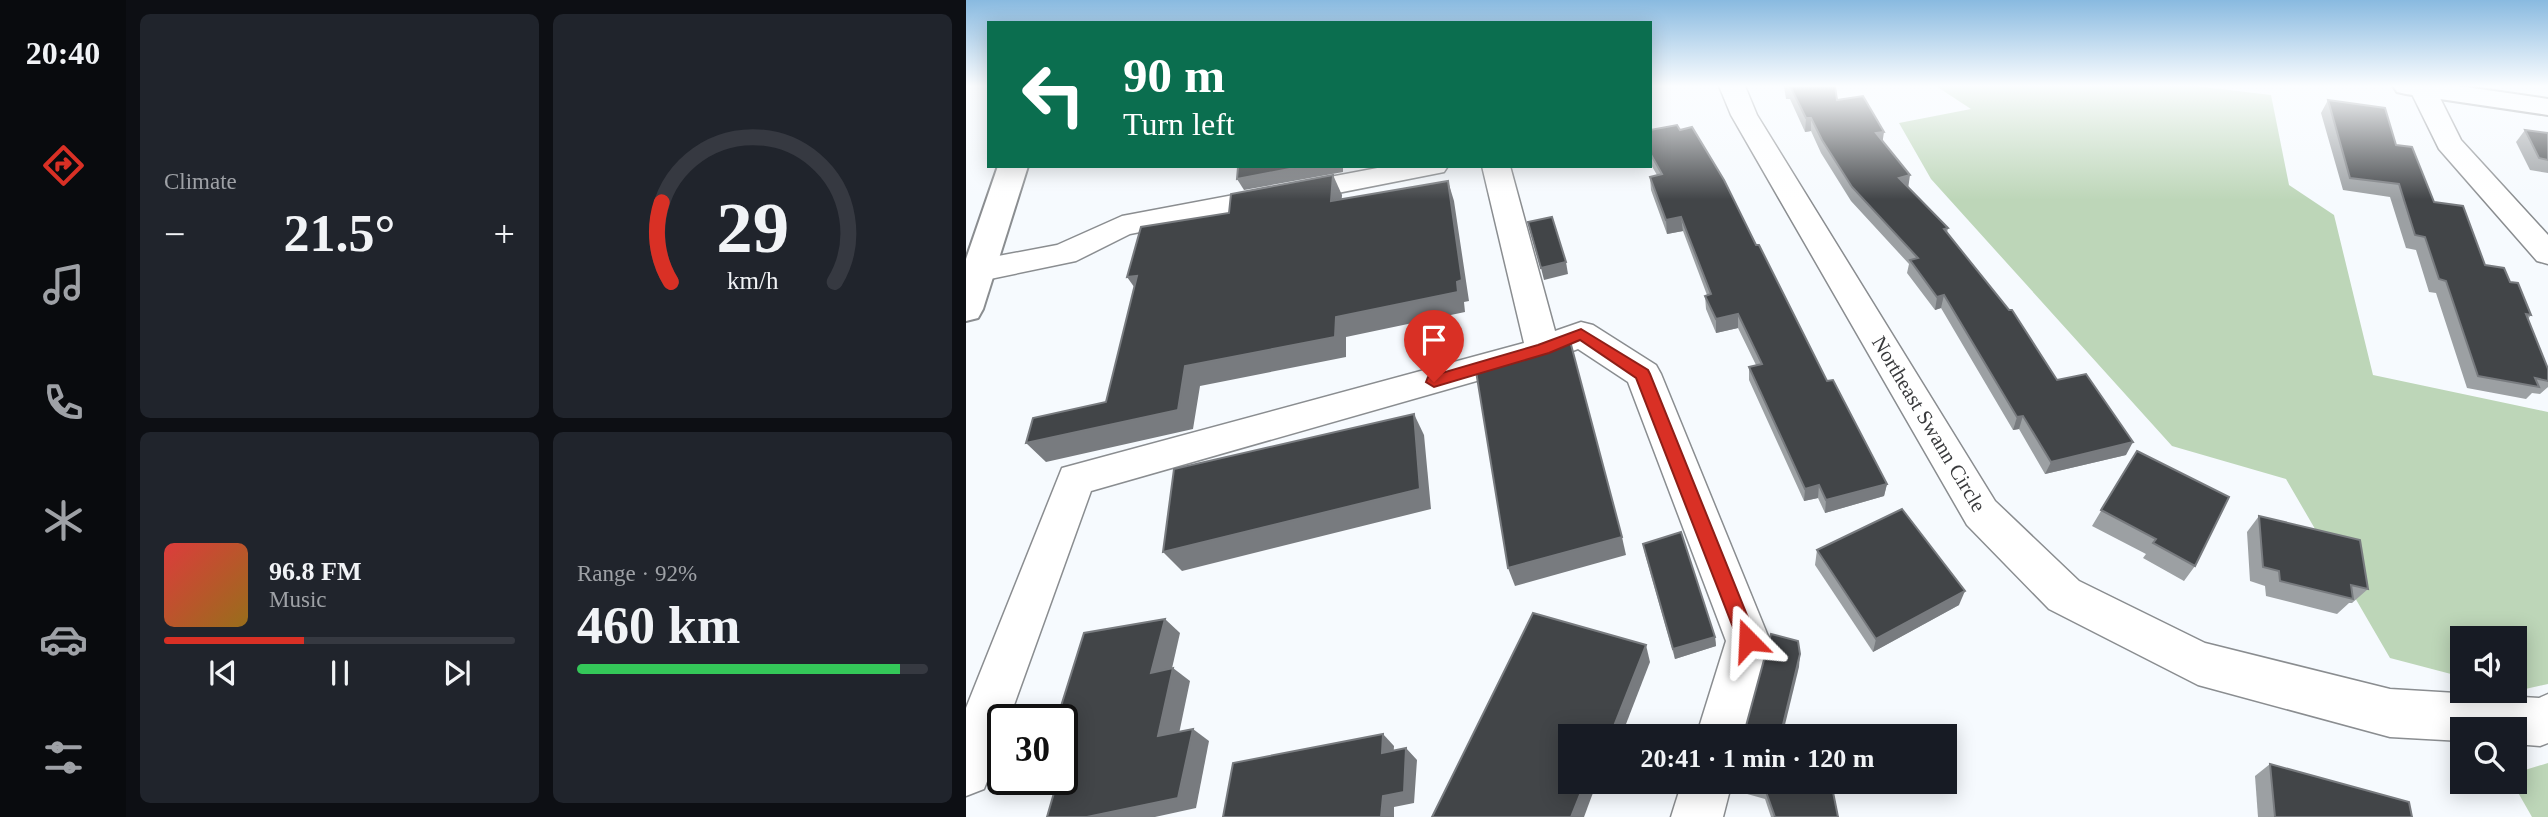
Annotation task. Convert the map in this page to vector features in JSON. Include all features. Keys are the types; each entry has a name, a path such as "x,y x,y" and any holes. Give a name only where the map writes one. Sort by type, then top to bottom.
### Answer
{"street":[{"name":"Northeast Swann Circle","path":"1750,124 1981,513 2064,595 2198,663 2390,713 2540,722 2548,718"},
{"path":"2438,124 2449,143 2548,254"},
{"path":"966,309 972,272 1012,168"},
{"path":"972,272 1065,254 1122,226 1424,168"},
{"path":"1497,168 1543,349"},
{"path":"966,771 1076,479 1485,368 1581,334 1643,374 1748,640 1724,724"},
{"path":"1697,817 1704,794"}],"green space":[{"path":"1900,124 2277,124 2289,185 2334,215 2373,375 2548,412 2548,684 2527,689 2527,626 2450,626 2450,674 2390,658 2286,479 2172,446 1931,179"},
{"path":"2548,763 2548,817 2532,817 2519,794 2527,794 2527,769"}],"building":[{"path":"1814,124 1879,124 1884,132 1876,133 1910,175 1899,178 1948,228 1944,229 2009,310 2012,310 2057,380 2086,374 2133,442 2051,462 2023,416 2017,417 1944,295 1937,297 1910,260 1918,258 1852,187"},
{"path":"2335,124 2390,124 2396,145 2412,147 2434,202 2463,206 2485,265 2504,268 2510,282 2518,283 2531,315 2526,314 2548,369 2548,381 2535,378 2539,387 2478,376 2446,281 2439,279 2425,237 2415,235 2399,184 2350,178"},
{"path":"1677,125 1680,130 1692,127 1724,180 1756,245 1759,245 1827,381 1833,380 1887,484 1826,500 1819,485 1805,489 1749,367 1762,364 1738,314 1716,319 1705,296 1711,294 1681,217 1666,220 1650,177 1662,174 1652,156 1652,130"},
{"path":"2525,130 2548,133 2548,160 2539,158"},
{"path":"1238,168 1295,168 1237,179"},
{"path":"1333,175 1331,201 1448,181 1462,280 1457,282 1458,292 1336,317 1335,337 1185,366 1178,410 1026,443 1033,418 1106,402 1137,276 1127,277 1141,227 1229,213 1231,194"},
{"path":"1552,217 1566,262 1541,268 1528,222"},
{"path":"1569,337 1622,537 1508,568 1475,365"},
{"path":"1414,414 1420,489 1163,552 1174,469"},
{"path":"2137,451 2229,497 2195,566 2153,543 2156,539 2101,510"},
{"path":"1902,509 1965,591 1876,639 1817,550"},
{"path":"2259,516 2360,540 2368,589 2351,585 2353,599 2280,581 2279,571 2263,567"},
{"path":"1681,532 1715,637 1673,649 1643,544"},
{"path":"1533,613 1646,645 1615,724 1558,724 1558,794 1580,794 1571,817 1432,817"},
{"path":"1165,619 1151,673 1173,668 1158,736 1193,729 1178,798 1087,817 1047,817 1053,795 1078,795 1078,704 1062,704 1084,633"},
{"path":"1771,634 1798,641 1800,654 1783,724 1747,724"},
{"path":"1383,734 1382,753 1406,748 1404,792 1383,796 1381,817 1223,817 1233,763"},
{"path":"2270,764 2409,802 2412,817 2275,817"},
{"path":"1767,794 1833,794 1838,817 1775,817"}],"route":[{"path":"1434,382 1485,368 1581,334 1643,374 1748,640"}]}
